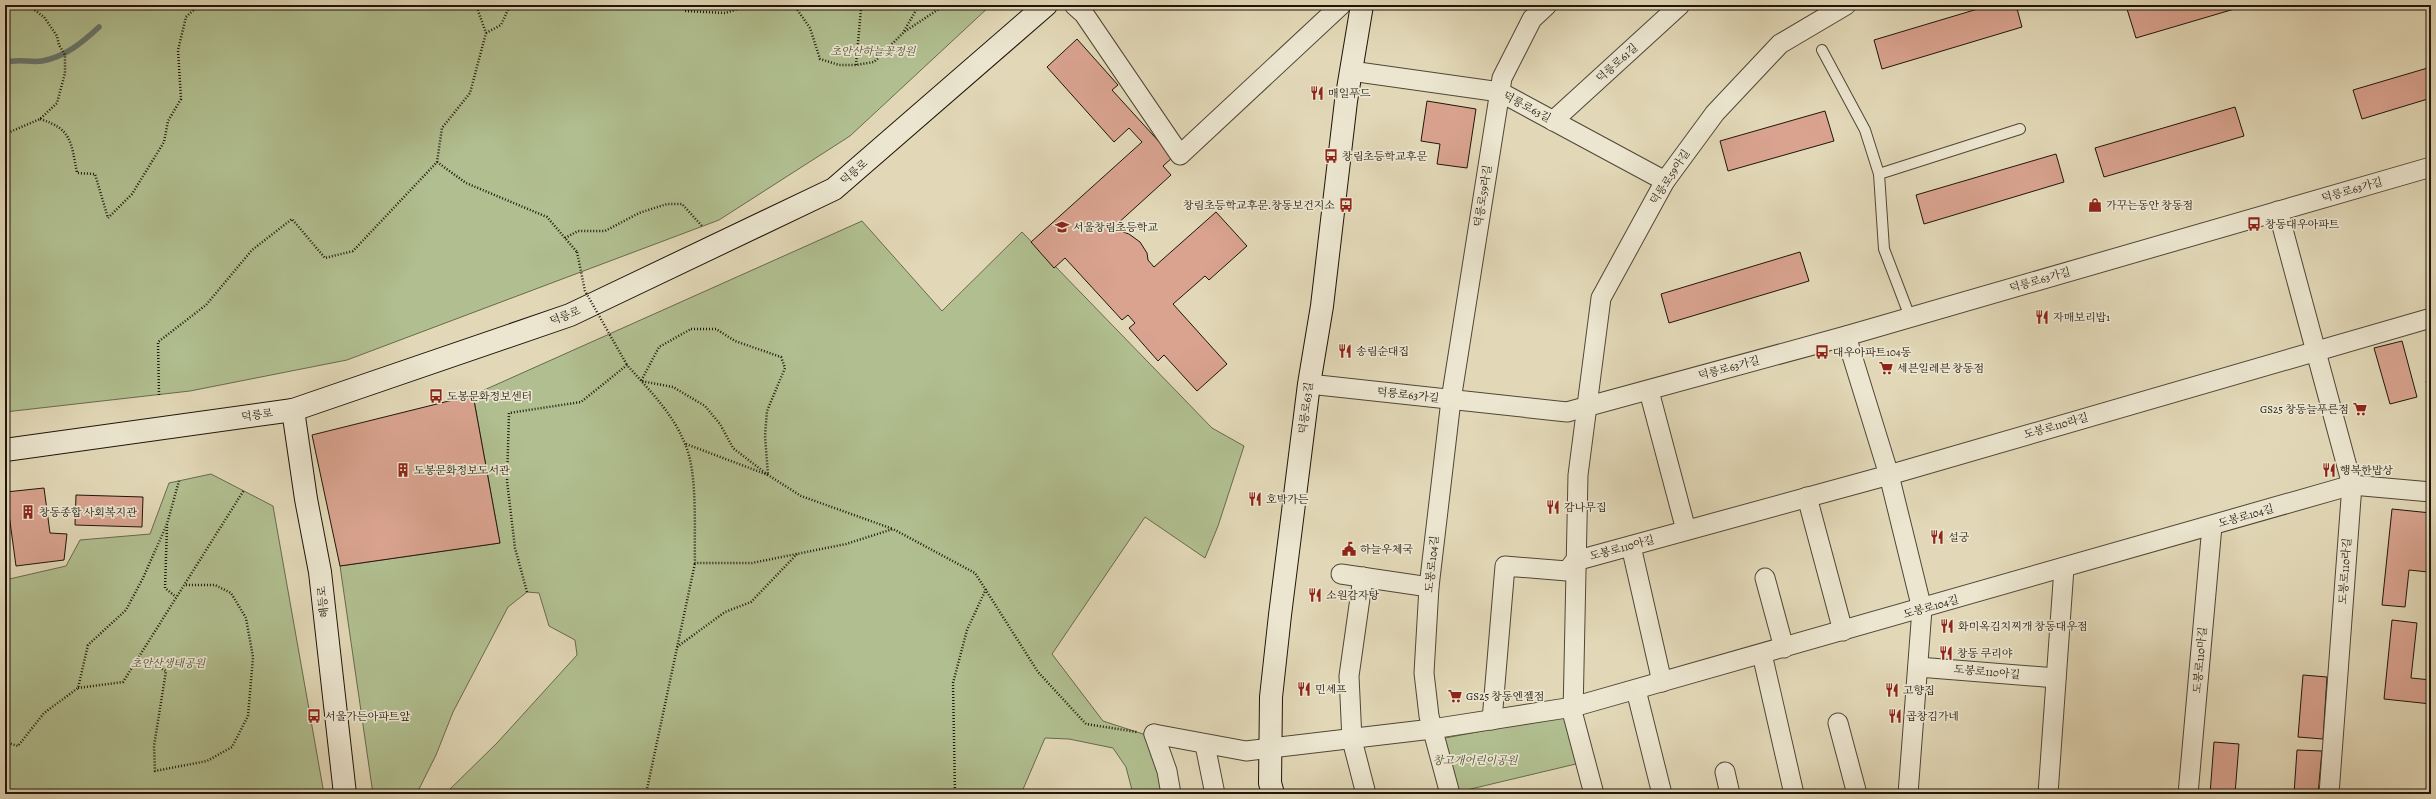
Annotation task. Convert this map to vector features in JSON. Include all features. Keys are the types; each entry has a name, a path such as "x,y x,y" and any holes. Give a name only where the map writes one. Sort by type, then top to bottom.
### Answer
{"main road":[{"name":"덕릉로","path":"5,450 293,410 570,315 834,189 1046,5"},
{"name":"덕릉로63길","path":"1272,794 1270,783 1271,697 1309,384 1322,306 1327,252 1351,71 1362,5"},
{"name":"해등로","path":"293,410 306,499 320,572 345,794"}],"street":[{"path":"1074,5 1084,14 1180,154 1341,5"},
{"name":"덕릉로59라길","path":"1451,400 1502,78 1532,19 1547,5"},
{"name":"덕릉로61길","path":"1553,121 1680,5"},
{"name":"덕릉로59아길","path":"1586,408 1601,298 1665,181 1715,113 1780,44 1846,5"},
{"name":"덕릉로63길","path":"1351,71 1500,92 1665,181"},
{"name":"덕릉로63가길","path":"1309,384 1567,412 1846,336 2431,167"},
{"name":"도봉로110라길","path":"2278,211 2352,485 2329,794"},
{"name":"도봉로110라길","path":"1889,475 2431,318"},
{"path":"1846,336 1889,475 1922,609 1908,794"},
{"path":"1649,390 1686,530"},
{"name":"도봉로104길","path":"1450,794 1432,729 1424,673 1429,587 1451,400"},
{"path":"1586,408 1578,474 1573,715 1594,794"},
{"name":"도봉로110아길","path":"1492,720 1505,566 1567,571 1575,561 1889,475"},
{"name":"도봉로104길","path":"1271,746 1352,740 1573,707 1922,609 2352,485 2431,492"},
{"path":"1807,497 1843,631"},
{"name":"도봉로110마길","path":"2188,794 2212,526"},
{"path":"1631,546 1662,682"},
{"path":"2048,794 2064,568"},
{"path":"1341,574 1429,587"},
{"path":"1363,577 1349,676 1352,740 1366,794"},
{"path":"1765,578 1784,648"},
{"path":"1762,654 1794,794"},
{"name":"도봉로110아길","path":"1918,667 2056,678"},
{"path":"1636,690 1662,794"},
{"path":"1838,723 1857,794"},
{"path":"1154,734 1205,745 1246,750 1271,746"},
{"path":"1154,734 1166,771 1171,794"},
{"path":"1205,745 1215,794"},
{"path":"1725,772 1730,794"}],"lane":[{"path":"1822,50 1865,130 1879,174 1884,249 1910,317"},
{"path":"1879,174 2020,129"}],"path":[{"path":"5,134 40,119 58,103 65,73 66,55 44,17 28,5"},
{"path":"40,119 56,124 67,133 77,173 95,174 108,218 132,194 164,142 168,120 181,99 178,50 186,17 199,5"},
{"path":"159,395 158,342 206,305 252,250 292,219 325,258 353,252 437,162 442,128 470,93 486,33 476,5"},
{"path":"486,33 501,25 510,5"},
{"path":"685,5 685,11 725,13 752,5"},
{"path":"794,5 810,28 820,59 839,65 856,65 874,62 904,32 945,5"},
{"path":"856,65 861,9 859,5"},
{"path":"904,32 919,5"},
{"path":"437,162 466,184 547,217 577,252 585,291 627,365 658,399 685,444 692,477 695,563 646,794"},
{"path":"565,238 578,231 605,231 639,214 667,204 682,204 702,226"},
{"path":"641,381 659,347 691,329 716,329 735,341 780,357 785,368 780,385 767,411 765,436 768,475"},
{"path":"527,592 515,548 507,481 509,413 581,402 627,365"},
{"path":"641,381 672,388 705,406 720,424 733,448 768,475 801,496 893,529 975,573 1038,672 1086,724 1154,734"},
{"path":"685,444 768,475"},
{"path":"78,688 88,645 126,610 167,524 179,481"},
{"path":"5,742 18,746 44,712 78,688 123,682 244,490"},
{"path":"167,524 165,588 176,597"},
{"path":"695,563 752,563 846,544 893,529"},
{"path":"677,647 725,612 751,602 797,554"},
{"path":"132,667 146,661 166,671 154,746 155,771 207,761 232,747 248,716 253,657 246,618 231,593 215,585 184,585"},
{"path":"955,794 953,683 967,630 986,589"}],"green space":[{"name":"초안산하늘꽃정원","path":"5,5 991,5 850,136 719,220 347,360 190,391 5,412"},
{"path":"862,221 942,311 1022,232 1212,428 1244,446 1218,526 1205,558 1145,517 1052,654 1103,721 1146,735 1159,770 1163,794 1133,794 1126,767 1113,748 1069,739 1045,738 1021,794 445,794 497,743 577,655 575,640 549,626 539,593 527,592 508,607 453,712 436,755 419,789 406,794 373,794 340,566 500,543 473,395"},
{"name":"초안산생태공원","path":"211,474 273,506 324,794 5,794 5,580 66,566 80,540 150,534 169,483"},
{"name":"창고개어린이공원","path":"1567,715 1580,763 1454,793 1440,739"}],"building":[{"path":"1991,5 2016,5 2022,27 1882,69 1874,40"},
{"path":"2142,5 2248,5 2136,38 2127,9"},
{"path":"1077,39 1118,85 1112,90 1173,157 1163,166 1171,175 1116,225 1123,232 1129,234 1140,242 1147,253 1148,260 1154,267 1216,212 1247,246 1209,280 1205,276 1173,304 1227,364 1197,391 1164,355 1158,361 1129,328 1135,323 1128,315 1122,320 1065,258 1054,268 1031,242 1142,142 1129,128 1114,142 1047,67"},
{"path":"2431,67 2431,98 2362,119 2353,90"},
{"path":"1427,101 1476,109 1467,168 1437,164 1440,144 1421,141"},
{"path":"2235,107 2244,136 2104,177 2095,148"},
{"path":"1825,111 1834,141 1728,171 1720,141"},
{"path":"2056,154 2064,182 1924,224 1916,195"},
{"path":"1800,252 1809,281 1669,323 1661,294"},
{"path":"2402,341 2417,397 2390,404 2374,348"},
{"path":"2431,380 2431,402 2426,381"},
{"name":"도봉문화정보도서관","path":"473,395 500,543 340,566 312,435"},
{"name":"창동종합 사회복지관","path":"44,488 50,533 67,534 64,560 16,566 6,492"},
{"path":"76,495 143,497 142,527 75,525"},
{"path":"2392,509 2431,513 2428,572 2409,570 2405,607 2382,605"},
{"path":"2392,620 2417,623 2411,678 2431,680 2431,704 2384,699"},
{"path":"2303,675 2327,677 2323,739 2298,737"},
{"path":"2214,742 2239,744 2235,794 2210,794"},
{"path":"2297,750 2322,751 2318,794 2294,794"}],"waterway":[{"path":"5,63 14,61 42,61 58,56 73,48 99,27"}],"place":[{"name":"매일푸드","path":"1317,93"},
{"name":"창림초등학교후문","path":"1331,156"},
{"name":"창림초등학교후문.창동보건지소","path":"1346,205"},
{"name":"가꾸는동안 창동점","path":"2095,205"},
{"name":"창동대우아파트","path":"2254,224"},
{"name":"서울창림초등학교","path":"1062,227"},
{"name":"자매보리밥1","path":"2042,317"},
{"name":"송림순대집","path":"1345,351"},
{"name":"대우아파트104동","path":"1822,352"},
{"name":"세븐일레븐 창동점","path":"1886,368"},
{"name":"도봉문화정보센터","path":"436,396"},
{"name":"GS25 창동늘푸른점","path":"2360,409"},
{"name":"도봉문화정보도서관","path":"403,470"},
{"name":"행복한밥상","path":"2329,470"},
{"name":"호박가든","path":"1255,499"},
{"name":"감나무집","path":"1553,507"},
{"name":"창동종합 사회복지관","path":"28,512"},
{"name":"설궁","path":"1937,537"},
{"name":"하늘우체국","path":"1349,549"},
{"name":"소원감자탕","path":"1315,595"},
{"name":"화미옥김치찌개 창동대우점","path":"1947,626"},
{"name":"창동 쿠리야","path":"1946,653"},
{"name":"민셰프","path":"1304,689"},
{"name":"고향집","path":"1892,690"},
{"name":"GS25 창동엔젤점","path":"1455,696"},
{"name":"서울가든아파트앞","path":"314,716"},
{"name":"곱창김가네","path":"1895,716"}]}
